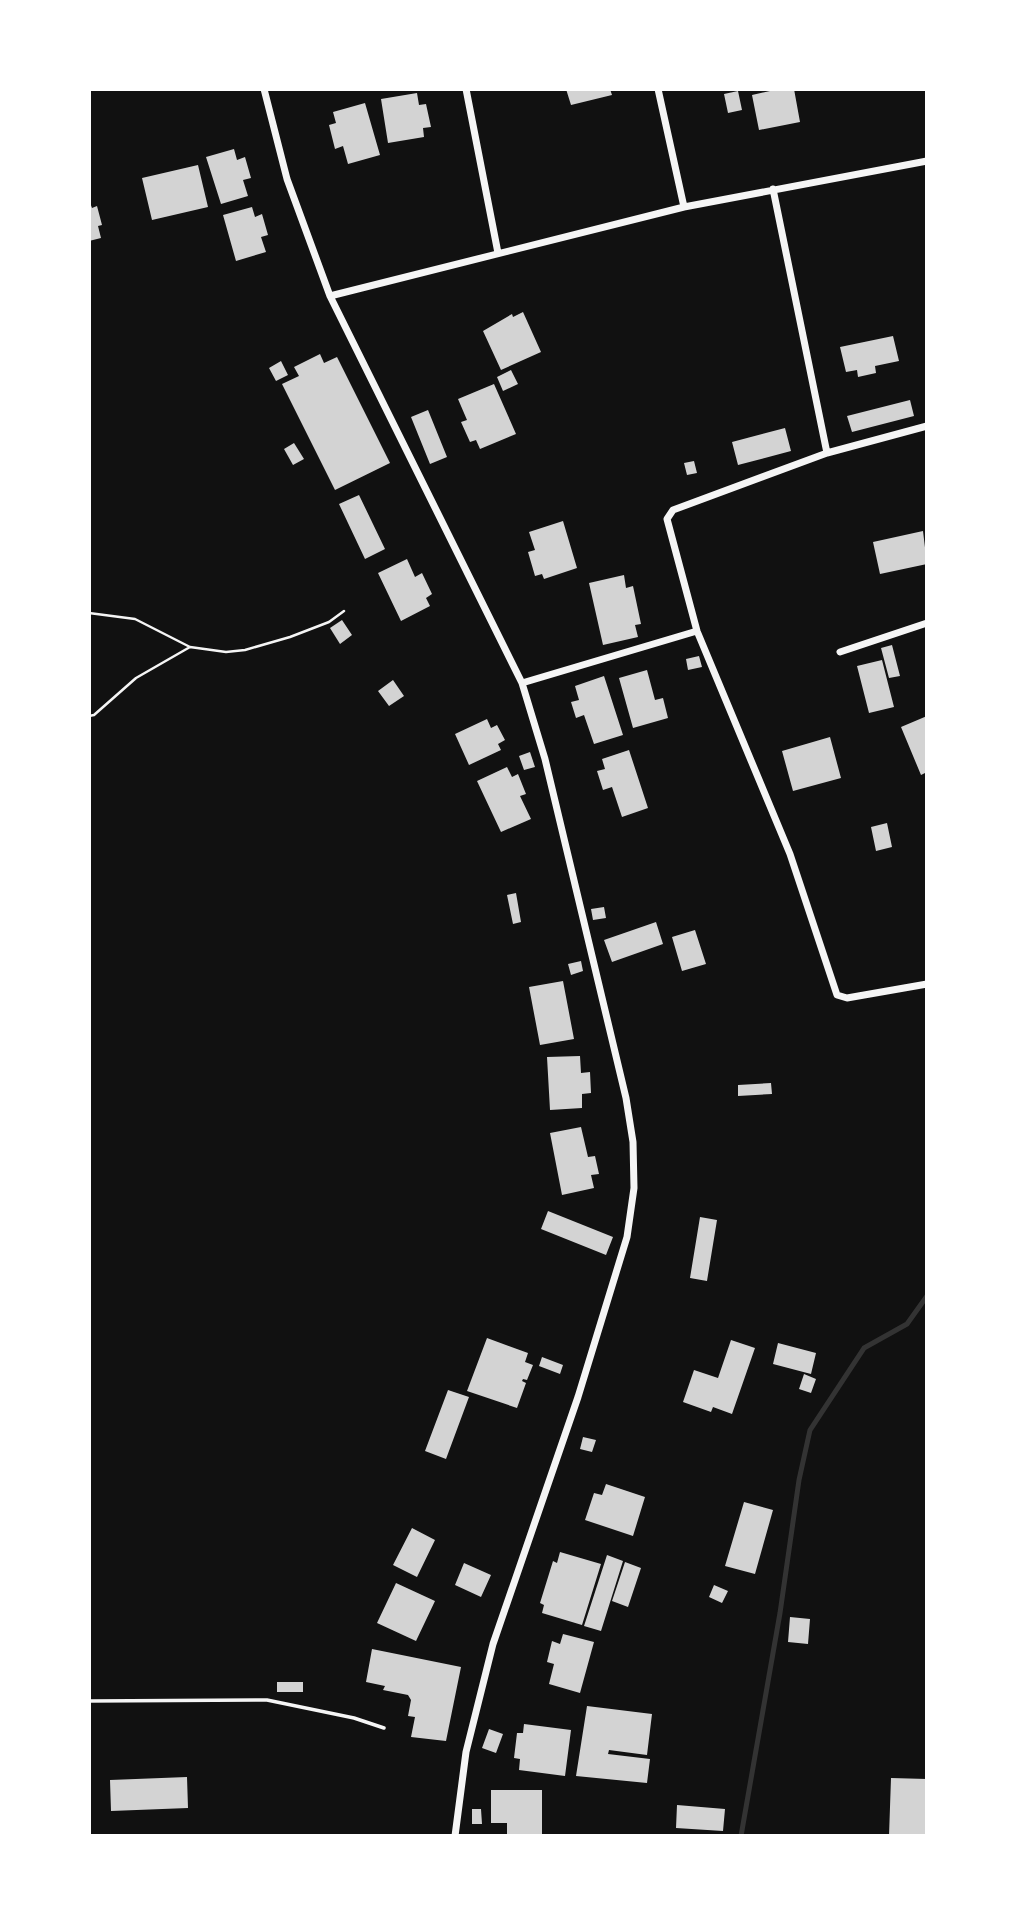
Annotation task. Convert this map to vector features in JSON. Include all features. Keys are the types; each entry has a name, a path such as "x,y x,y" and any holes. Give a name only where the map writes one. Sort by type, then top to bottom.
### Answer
{"street":[{"path":"264,89 287,178 330,296 522,683 545,759 626,1098 633,1142 635,1188 627,1237 492,1644 466,1752 455,1836"},
{"path":"466,89 498,253"},
{"path":"658,89 684,207"},
{"path":"330,296 684,207 927,161"},
{"path":"773,189 827,453"},
{"path":"927,426 827,453 669,513 667,519 697,631 790,854 837,995 846,998 927,984"},
{"path":"840,652 927,623"},
{"path":"522,683 697,631"}],"lane":[{"path":"89,1701 267,1700 354,1718 384,1728"}],"path":[{"path":"89,613 135,619 190,647 226,652 245,650 303,632 329,622 345,611"},
{"path":"89,716 94,715 136,678 190,647"}],"building":[{"path":"566,89 610,89 612,95 571,105"},
{"path":"779,89 794,89 800,122 759,130 752,95"},
{"path":"738,91 742,110 728,113 724,94"},
{"path":"417,93 419,105 426,104 431,127 423,128 424,137 388,143 381,99"},
{"path":"365,103 380,155 348,164 343,146 335,149 329,125 336,123 333,112"},
{"path":"234,149 237,160 245,157 251,178 243,180 248,196 221,204 206,157"},
{"path":"198,165 208,207 152,220 142,178"},
{"path":"89,200 92,208 97,206 102,225 98,226 101,238 89,241"},
{"path":"252,207 255,217 262,214 268,235 261,237 266,252 236,261 223,215"},
{"path":"523,312 541,352 501,370 483,331 512,314 513,317"},
{"path":"893,336 899,361 875,366 876,373 858,377 857,370 846,372 840,347"},
{"path":"320,354 324,363 337,357 390,463 335,490 282,384 299,376 294,367"},
{"path":"281,361 288,375 276,381 269,368"},
{"path":"511,370 518,384 503,391 497,377"},
{"path":"494,384 516,434 480,449 476,440 470,442 461,422 467,420 458,399"},
{"path":"910,400 914,416 852,432 847,416"},
{"path":"428,410 447,457 430,464 411,417"},
{"path":"785,428 791,451 738,465 732,442"},
{"path":"294,443 304,459 293,465 284,449"},
{"path":"694,461 697,473 687,475 684,463"},
{"path":"359,495 385,549 365,559 339,504"},
{"path":"563,521 577,568 544,579 542,574 535,576 528,552 535,550 529,532"},
{"path":"923,531 927,564 880,574 873,542"},
{"path":"407,559 415,577 422,573 432,594 426,598 430,606 401,621 378,573"},
{"path":"624,575 626,588 633,586 641,624 635,625 638,637 603,645 589,583"},
{"path":"342,620 352,635 340,644 330,628"},
{"path":"892,645 900,676 889,678 881,648"},
{"path":"699,656 702,667 688,670 686,659"},
{"path":"882,660 894,707 869,713 857,666"},
{"path":"647,670 655,700 663,698 668,718 633,728 619,678"},
{"path":"604,676 623,735 594,744 584,715 576,718 571,702 579,700 575,686"},
{"path":"393,680 404,696 389,706 378,691"},
{"path":"927,716 927,772 921,775 901,727"},
{"path":"487,719 491,728 497,725 505,740 498,744 501,750 469,765 455,734"},
{"path":"830,737 841,778 793,791 782,751"},
{"path":"629,750 648,808 622,817 612,787 603,790 597,771 605,769 602,759"},
{"path":"530,752 535,767 524,770 519,756"},
{"path":"507,767 512,777 518,774 526,794 520,796 531,819 501,832 477,781"},
{"path":"887,823 892,847 876,851 871,827"},
{"path":"516,893 521,922 513,924 507,895"},
{"path":"604,907 606,918 593,920 591,909"},
{"path":"656,922 663,944 612,962 604,940"},
{"path":"695,930 706,964 682,971 672,937"},
{"path":"581,961 583,971 571,975 568,964"},
{"path":"563,981 574,1039 540,1045 529,987"},
{"path":"580,1056 581,1073 590,1072 591,1093 582,1094 582,1108 550,1110 547,1057"},
{"path":"771,1083 772,1094 738,1096 738,1085"},
{"path":"581,1127 588,1157 595,1156 599,1174 591,1175 594,1188 562,1195 550,1133"},
{"path":"548,1211 613,1237 606,1255 541,1229"},
{"path":"700,1217 717,1220 707,1281 690,1278"},
{"path":"487,1338 528,1353 525,1362 533,1365 527,1380 522,1381 526,1383 517,1408 467,1391"},
{"path":"731,1340 755,1348 732,1414 713,1407 711,1412 683,1402 694,1370 718,1378"},
{"path":"778,1343 816,1353 811,1374 773,1364"},
{"path":"542,1357 563,1365 560,1374 539,1366"},
{"path":"804,1374 816,1379 811,1393 799,1389"},
{"path":"448,1390 469,1397 446,1459 425,1451"},
{"path":"583,1437 596,1440 592,1452 580,1449"},
{"path":"606,1484 645,1497 633,1536 585,1520 594,1493 602,1495"},
{"path":"744,1502 773,1510 755,1574 725,1566"},
{"path":"412,1528 435,1540 417,1577 393,1565"},
{"path":"560,1552 601,1564 582,1625 542,1613 544,1605 540,1603 553,1561 557,1563"},
{"path":"607,1555 623,1561 601,1631 584,1626"},
{"path":"625,1562 641,1568 628,1607 612,1601"},
{"path":"464,1563 491,1575 481,1597 455,1585"},
{"path":"396,1583 435,1601 416,1641 377,1623"},
{"path":"714,1585 728,1591 722,1603 709,1597"},
{"path":"790,1617 810,1619 808,1644 788,1642"},
{"path":"563,1634 594,1642 580,1693 549,1684 554,1664 547,1662 552,1641 560,1644"},
{"path":"372,1649 461,1667 446,1741 411,1737 415,1717 408,1716 411,1700 408,1695 383,1690 385,1686 366,1682"},
{"path":"277,1682 303,1682 303,1692 277,1692"},
{"path":"587,1706 652,1714 647,1755 609,1750 608,1754 650,1759 647,1783 576,1776"},
{"path":"524,1724 571,1730 565,1776 519,1770 520,1759 514,1758 517,1733 523,1733"},
{"path":"489,1729 503,1734 496,1753 482,1748"},
{"path":"187,1777 188,1808 111,1811 110,1780"},
{"path":"891,1778 927,1779 927,1836 889,1836"},
{"path":"491,1790 542,1790 542,1836 507,1836 507,1823 491,1823"},
{"path":"677,1805 725,1809 723,1831 676,1828"},
{"path":"472,1809 481,1809 482,1824 472,1824"}],"waterway":[{"path":"741,1836 780,1613 799,1480 810,1430 864,1348 907,1324 927,1296"}]}
